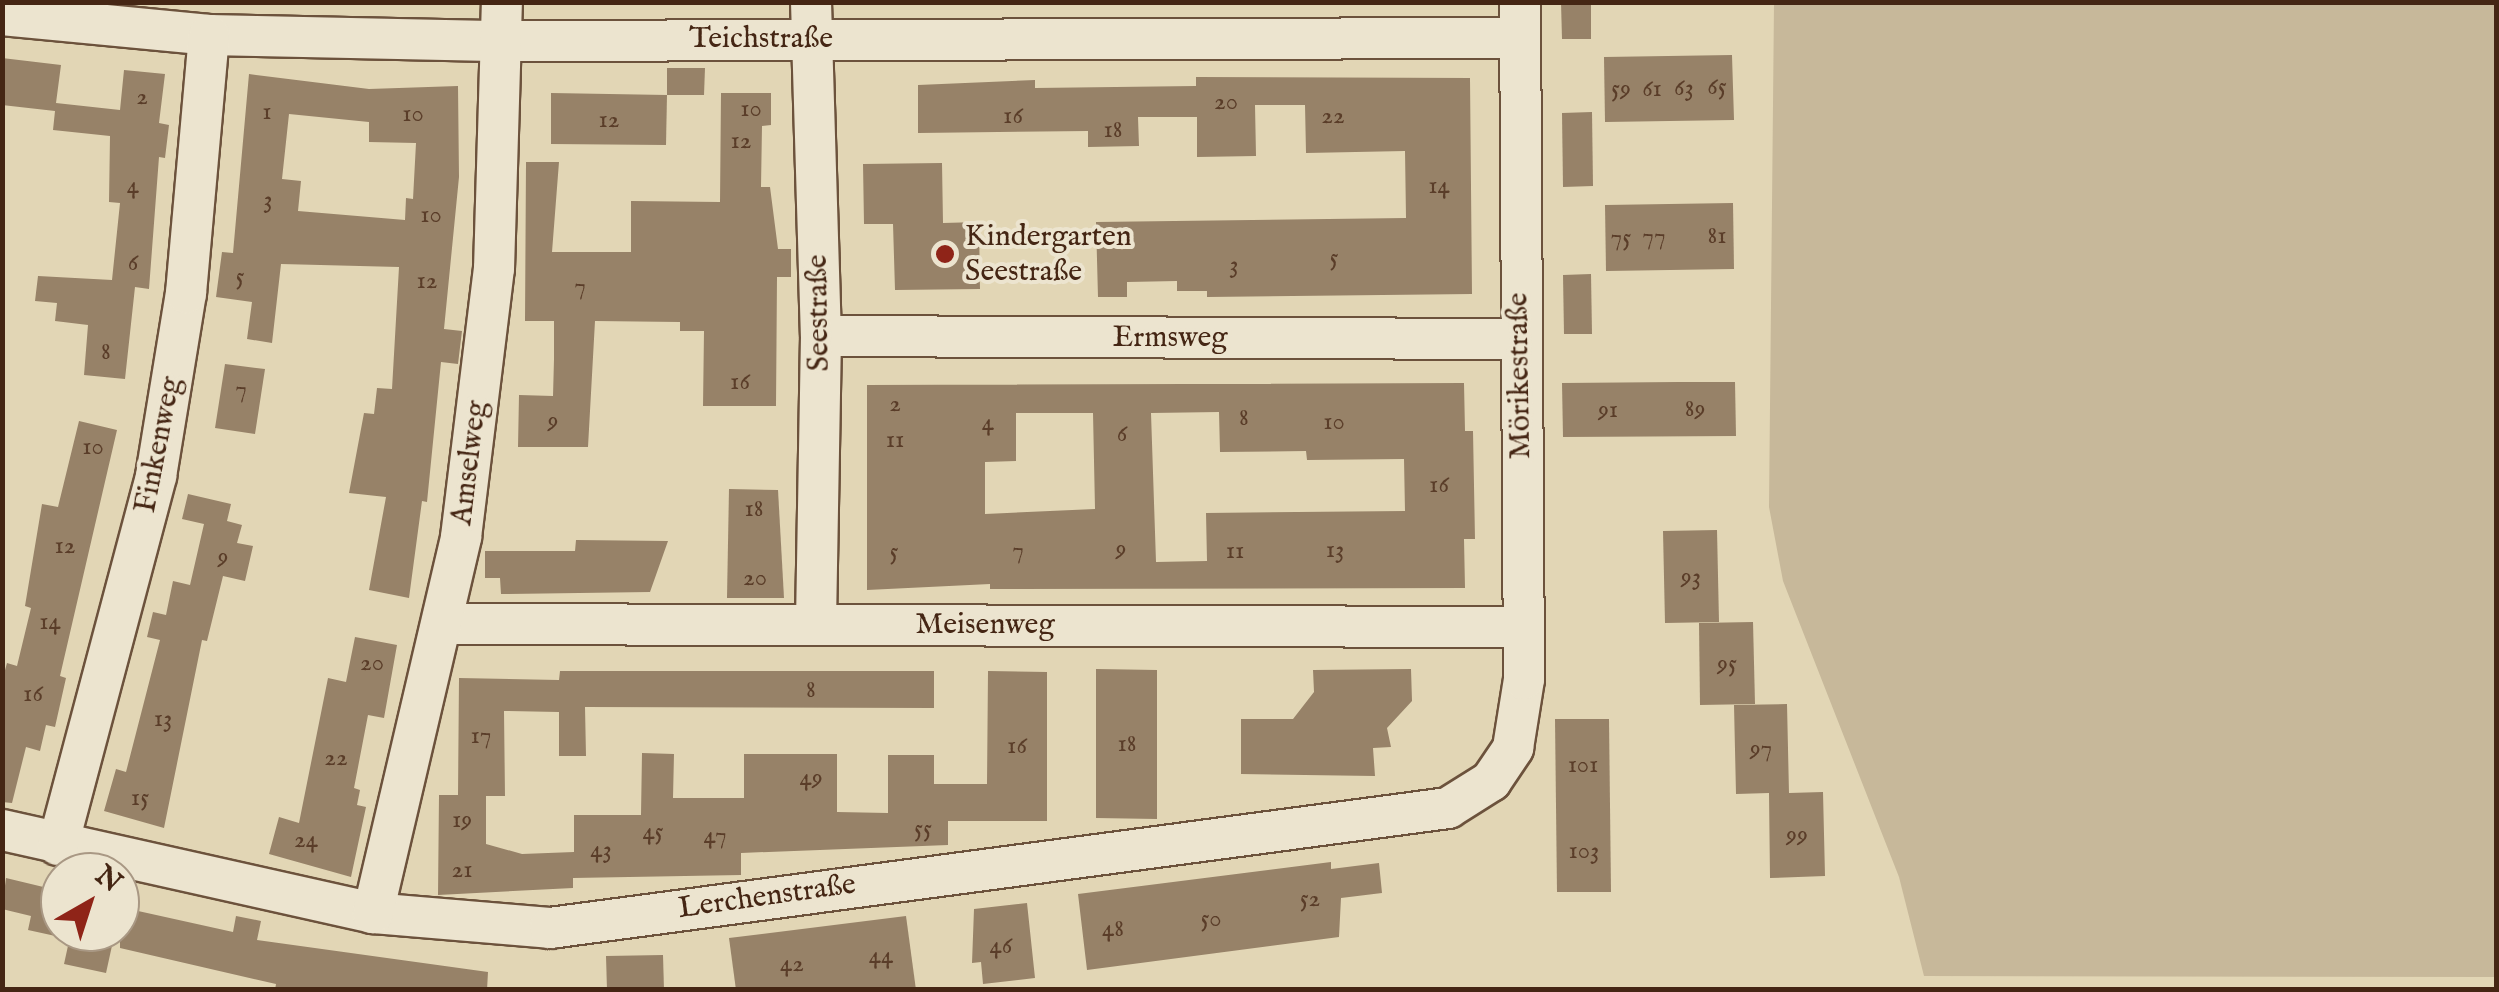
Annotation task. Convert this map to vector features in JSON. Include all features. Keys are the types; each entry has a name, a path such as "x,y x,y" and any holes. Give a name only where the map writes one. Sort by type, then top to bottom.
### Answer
{"street":[{"name":"Teichstraße","path":"2,15 209,35 502,22 1520,20"},
{"name":"Seestraße","path":"811,20 821,336 816,624"},
{"name":"Mörikestraße","path":"1513,748 1524,626 1519,339 1520,20"},
{"name":"Amselweg","path":"373,914 445,624 494,270 502,22"},
{"name":"Finkenweg","path":"58,845 156,476 186,293 209,35"},
{"name":"Ermsweg","path":"821,336 1519,339"},
{"name":"Meisenweg","path":"445,624 1524,626"},
{"name":"Lerchenstraße","path":"2,830 373,914 550,928 1012,862 1349,825 1448,808 1491,781 1513,748"}],"shaded area":[{"path":"1774,3 2496,3 2496,977 1924,976 1899,877 1783,581 1769,507"}],"building":[{"path":"1561,2 1591,2 1591,39 1562,39"},
{"path":"1732,55 1734,120 1605,122 1604,57"},
{"path":"2,58 61,65 56,103 120,110 124,70 165,74 159,123 169,125 165,158 159,157 149,289 135,287 125,379 84,375 88,325 55,321 57,303 35,301 38,276 112,280 120,203 109,202 110,136 53,130 55,111 2,105"},
{"path":"667,68 705,68 704,95 667,95"},
{"path":"249,74 369,89 458,86 459,177 444,329 462,331 458,364 441,362 427,502 422,501 409,598 369,590 386,497 349,493 364,413 374,414 377,388 392,389 399,267 281,264 272,343 247,339 252,302 216,297 222,252 233,253","holes":["289,114 369,122 369,142 416,143 413,199 406,198 405,220 298,211 301,181 282,179"]},
{"path":"1196,77 1470,78 1472,294 1207,297 1207,291 1177,291 1177,281 1127,282 1127,297 1098,297 1096,222 1406,218 1405,151 1306,153 1305,105 1255,105 1256,156 1197,157 1197,117 1138,117 1139,146 1088,147 1088,131 918,133 918,85 1035,80 1035,88 1196,86"},
{"path":"551,93 667,95 666,145 551,144"},
{"path":"721,93 771,93 771,125 762,126 761,187 770,187 778,249 791,249 791,277 777,277 776,406 703,406 704,331 680,331 680,322 595,321 588,447 518,447 519,395 553,396 554,321 525,321 526,162 559,162 552,252 631,252 631,201 720,202"},
{"path":"1592,112 1593,186 1563,187 1562,113"},
{"path":"942,163 943,223 979,222 980,289 895,290 893,224 864,224 863,164"},
{"path":"1733,203 1734,269 1606,271 1605,205"},
{"path":"1591,274 1592,334 1564,334 1563,275"},
{"path":"225,364 265,369 255,434 215,428"},
{"path":"1735,382 1736,436 1563,437 1562,383"},
{"path":"1464,383 1465,431 1473,431 1475,539 1464,539 1465,588 990,589 990,584 867,590 867,385","holes":["1219,412 1220,452 1306,451 1307,460 1404,459 1405,511 1206,513 1207,561 1156,562 1151,413","1016,413 1093,413 1095,509 985,514 985,462 1016,461"]},
{"path":"79,421 117,430 60,676 66,678 55,727 46,725 40,751 26,747 12,803 2,802 2,681 7,663 17,666 31,608 25,606 42,504 58,507"},
{"path":"729,489 778,490 784,598 727,598"},
{"path":"188,494 231,504 227,521 242,525 237,543 253,546 245,581 223,576 207,641 202,640 164,828 104,811 116,769 126,772 160,640 147,637 153,612 166,615 173,581 190,585 204,524 182,519"},
{"path":"1717,530 1719,622 1665,623 1663,531"},
{"path":"576,540 668,541 650,592 501,594 500,578 485,578 485,551 575,551"},
{"path":"1753,622 1755,704 1700,705 1699,623"},
{"path":"355,637 397,645 384,718 368,715 354,788 360,790 357,805 366,807 351,877 269,854 279,817 299,823 328,678 346,682"},
{"path":"1096,669 1157,670 1157,819 1096,818"},
{"path":"1411,669 1412,701 1387,728 1391,747 1373,748 1375,776 1241,774 1241,719 1293,719 1314,692 1313,670"},
{"path":"560,671 934,671 934,708 585,707 586,756 559,756 559,712 504,711 505,796 486,796 486,844 522,854 574,852 574,815 641,815 642,753 674,754 673,798 744,798 744,754 837,754 837,812 888,813 888,755 934,755 934,784 987,784 988,671 1047,672 1047,821 948,821 948,845 741,853 741,875 573,878 573,888 438,895 439,795 458,795 459,678 559,680"},
{"path":"1787,704 1789,793 1823,792 1825,876 1770,878 1769,793 1736,794 1734,705"},
{"path":"1555,719 1609,719 1611,892 1557,892"},
{"path":"1331,862 1331,869 1379,863 1382,893 1341,898 1339,937 1087,970 1078,894"},
{"path":"6,878 40,886 40,933 28,930 31,916 2,909"},
{"path":"1027,903 1035,978 983,984 981,962 972,963 974,909"},
{"path":"140,911 233,932 236,916 261,921 257,940 488,972 487,990 275,990 276,984 137,952"},
{"path":"906,916 916,990 736,990 729,938"},
{"path":"67,952 111,952 106,973 64,964"},
{"path":"663,955 664,990 607,990 606,956"}],"place":[{"name":"Kindergarten Seestraße","path":"945,254"}]}
